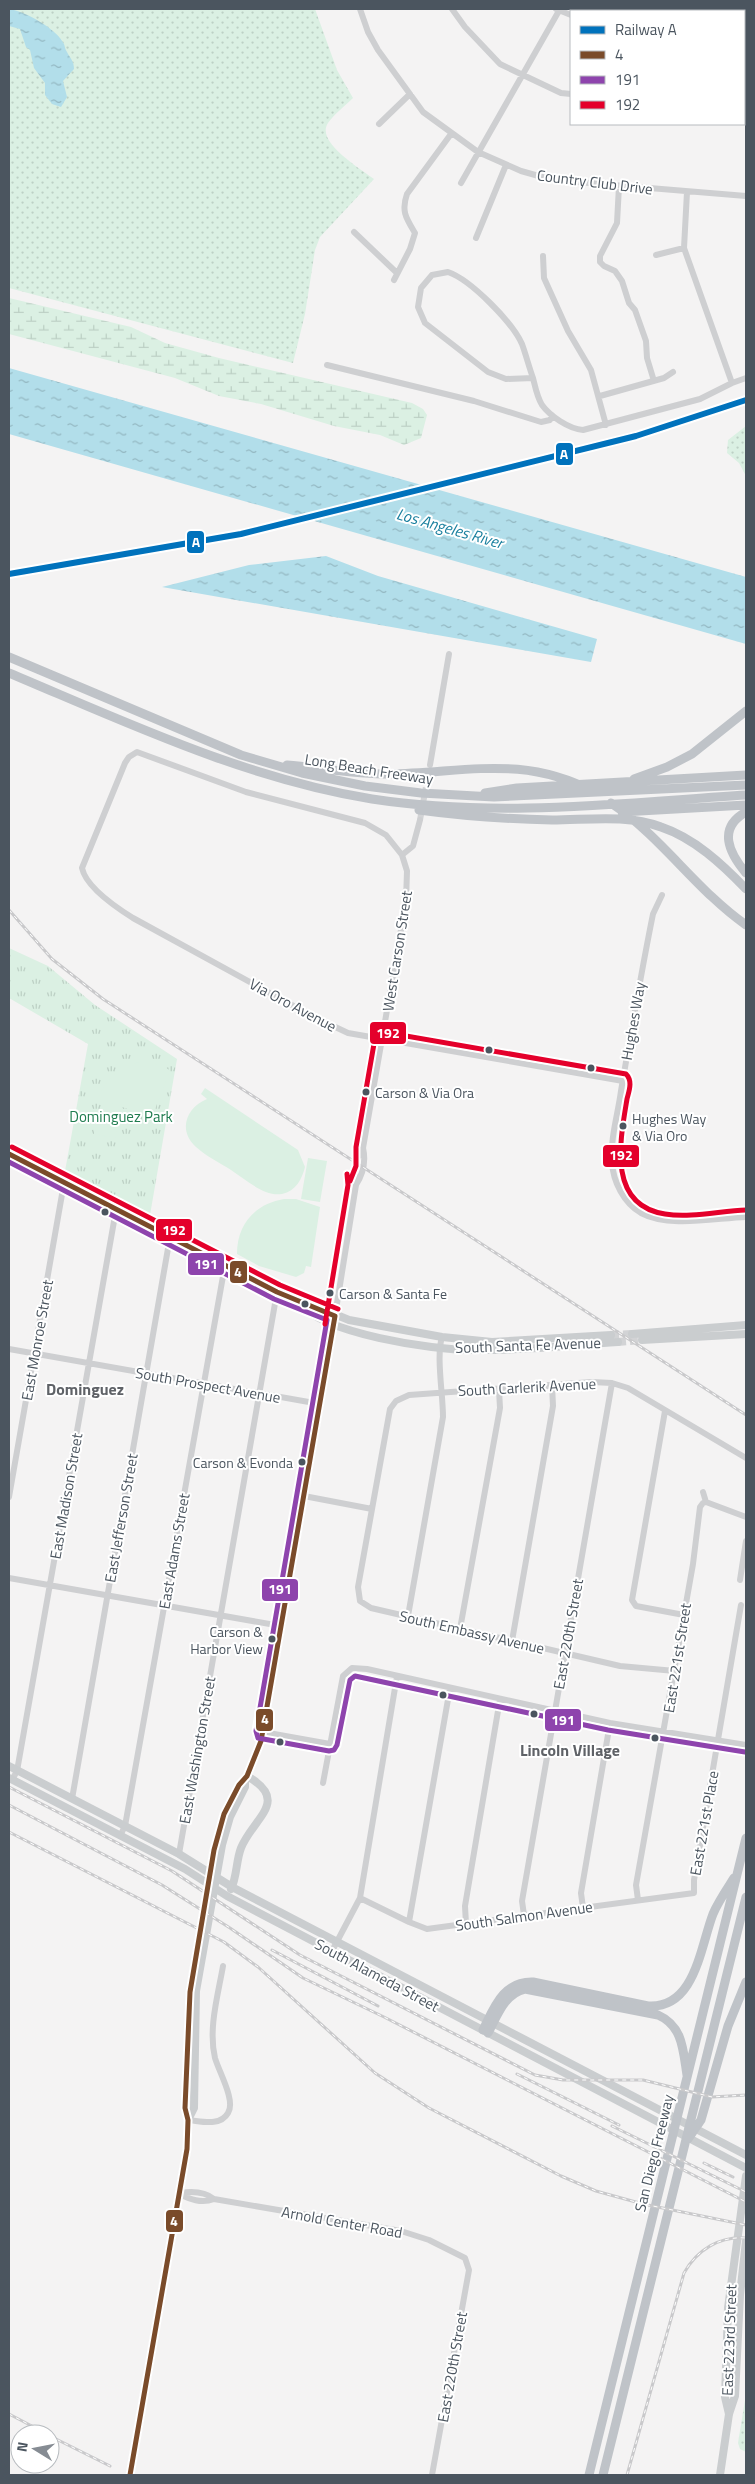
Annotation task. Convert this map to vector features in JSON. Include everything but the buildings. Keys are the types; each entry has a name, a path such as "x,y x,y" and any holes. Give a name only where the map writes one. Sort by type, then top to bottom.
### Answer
{"highway":[{"name":"Long Beach Freeway","path":"9,657 240,755 260,762 365,786 466,796 542,796 746,785"},
{"name":"Long Beach Freeway","path":"9,673 216,759 278,779 373,799 457,808 511,808 746,796"},
{"path":"629,782 692,754 746,711"},
{"path":"260,762 386,774 492,767 542,772 574,783 607,799 630,816 716,901 746,925"},
{"path":"466,796 517,788 746,775"},
{"path":"373,799 388,806 430,812 537,818 626,819 658,826 691,842 746,889"},
{"path":"537,818 746,805"},
{"path":"746,812 733,823 728,842 734,858 746,873"},
{"name":"San Diego Freeway","path":"589,2475 652,2249 684,2145 695,2079 694,2051 746,1838"},
{"path":"485,2032 504,1992 516,1984 526,1982 648,2006 661,2006 673,2002 688,1985 714,1912 739,1869"},
{"name":"San Diego Freeway","path":"603,2475 682,2100 706,2060 746,1898"},
{"path":"684,2145 701,2120 731,2018 746,1982"},
{"path":"491,2020 506,2000 515,1992 525,1989 658,2015 674,2026 695,2079 596,2475"}],"main road":[{"name":"South Santa Fe Avenue","path":"9,1155 299,1303 310,1304 335,1316 369,1325 442,1337 492,1342 611,1335"},
{"name":"South Santa Fe Avenue","path":"299,1303 306,1312 333,1326 438,1348 481,1350 618,1342"},
{"path":"130,2475 179,2194 188,2120 194,2108 195,2004 199,1956 224,1814 239,1785 246,1778 259,1750 335,1316"},
{"path":"632,1334 746,1325"},
{"path":"642,1340 746,1334"},
{"name":"South Alameda Street","path":"9,1766 179,1854 232,1887 491,2020 746,2155"},
{"path":"227,1896 232,1887 243,1843 268,1802 264,1788 246,1778"},
{"name":"South Alameda Street","path":"11,1779 185,1869 227,1896 746,2168"},
{"name":"East 223rd Street","path":"729,2414 725,2388 728,2308 746,2176"},
{"name":"East 223rd Street","path":"720,2475 729,2414 735,2396 746,2240"}],"street":[{"name":"Country Club Drive","path":"360,9 368,32 378,50 423,112 478,152 506,165 553,180 746,196"},
{"path":"452,9 465,27 500,64 522,76 562,93 570,94"},
{"path":"461,183 558,9 570,15"},
{"path":"378,124 410,94"},
{"path":"354,232 395,276 410,249 415,233 404,215 403,204 407,194 451,134"},
{"path":"476,238 506,165"},
{"path":"619,186 617,223 600,256 600,262 615,271 622,281 629,303 635,310 646,341 646,358 654,381"},
{"path":"687,192 684,248 732,383"},
{"path":"656,255 684,248"},
{"path":"543,256 544,278 568,331 591,370 600,396 606,425"},
{"path":"533,378 506,379 496,376 426,323 418,308 421,288 432,275 448,272 457,275 496,309 521,343 533,378 542,405 552,415 578,430 606,425 700,399 746,378"},
{"path":"327,365 474,402 541,422 550,420 552,415"},
{"path":"600,396 664,378 673,372"},
{"path":"430,765 449,654"},
{"name":"Via Oro Avenue","path":"402,855 386,835 365,823 246,792 137,752 129,757 125,763 85,856 82,868 83,873 113,904 139,922 337,1029 382,1039 623,1081"},
{"path":"402,855 413,846 420,820"},
{"name":"West Carson Street","path":"335,1316 356,1185 361,1177 364,1162 362,1148 406,901 407,871 402,855"},
{"name":"Hughes Way","path":"662,895 653,914 623,1081 612,1162 614,1177 620,1192 629,1203 640,1212 662,1221 746,1217"},
{"name":"East Monroe Street","path":"9,1497 64,1183"},
{"name":"East Madison Street","path":"11,1779 17,1771 116,1210"},
{"name":"East Jefferson Street","path":"72,1799 170,1237"},
{"name":"East Adams Street","path":"120,1836 125,1826 225,1265"},
{"name":"East Washington Street","path":"179,1854 277,1292"},
{"path":"408,1616 443,1417 443,1392 438,1348 442,1337"},
{"name":"South Prospect Avenue","path":"9,1349 320,1404"},
{"name":"South Carlerik Avenue","path":"372,1509 388,1414 393,1404 404,1396 592,1382 612,1383 628,1388 746,1458"},
{"name":"East 220th Street","path":"524,1915 522,1901 612,1383"},
{"path":"512,1641 553,1406 552,1386"},
{"path":"460,1629 500,1408 498,1390"},
{"path":"665,1411 632,1600 636,1606 684,1615"},
{"path":"703,1492 706,1502 746,1517"},
{"path":"304,1496 372,1509"},
{"name":"East 221st Street","path":"638,1900 636,1885 675,1671 693,1564 700,1507 706,1502"},
{"name":"South Embassy Avenue","path":"372,1509 358,1587 360,1601 370,1608 620,1666 675,1671"},
{"path":"740,1580 746,1541"},
{"path":"9,1578 281,1626"},
{"name":"East 221st Place","path":"694,1892 694,1880 741,1605"},
{"path":"323,1783 343,1676 352,1668 367,1668 610,1723 665,1730 746,1745"},
{"path":"332,1951 360,1898 397,1676"},
{"path":"409,1922 450,1688"},
{"path":"466,1924 465,1906 500,1699"},
{"path":"583,1908 580,1893 610,1723"},
{"path":"263,1732 330,1744"},
{"name":"South Salmon Avenue","path":"360,1898 427,1929 694,1892"},
{"path":"188,2120 218,2121 225,2118 230,2108 230,2101 215,2058 213,2038 223,1966"},
{"name":"Arnold Center Road","path":"179,2194 192,2192 208,2194 214,2199 401,2231 429,2240 465,2258"},
{"name":"East 220th Street","path":"432,2475 470,2270 465,2258"}],"green space":[{"path":"9,9 315,9 337,70 353,98 328,123 326,130 328,138 341,154 374,179 320,237 315,250 305,314 293,363 9,288"},
{"path":"9,298 131,327 165,343 219,358 412,403 423,409 427,415 421,438 404,445 380,435 334,426 261,404 219,396 175,378 9,334"},
{"path":"746,426 746,476 739,463 727,453 728,440"},
{"name":"Dominguez Park","path":"9,948 48,966 95,1005 177,1059 150,1215 65,1171 88,1044 9,998"},
{"path":"139,1062 152,1062 170,1070 152,1117 98,1099 105,1085 114,1075 125,1067"},
{"path":"205,1088 298,1150 305,1167 295,1187 282,1194 268,1193 196,1147 190,1140 186,1126 194,1107 207,1099 201,1094"},
{"path":"97,1116 118,1119 115,1138 94,1134"},
{"path":"308,1158 327,1161 320,1202 301,1199"},
{"path":"284,1199 296,1199 320,1207 311,1267 306,1266 304,1273 296,1277 259,1266 237,1254 240,1233 250,1217 264,1205"},
{"path":"746,2394 746,2452 740,2449 738,2443"}],"water":[{"path":"9,9 23,13 48,27 55,32 64,44 73,62 74,69 63,81 67,97 61,107 52,104 45,95 45,83 34,68 30,50 26,47 20,29 9,26"},
{"name":"Los Angeles River","path":"9,368 746,577 746,644 9,434"},
{"path":"326,556 378,576 597,639 591,662 162,587 249,565"}],"tunnel":[{"path":"420,820 429,770"},
{"path":"611,1335 632,1334"},
{"path":"618,1342 642,1340"}],"railway":[{"path":"9,910 52,959 103,999 746,1415"},
{"path":"9,1787 172,1871 300,1955 535,2075 563,2080 643,2080 712,2097 746,2095"},
{"path":"9,1805 162,1885 230,1928 303,1978 384,2017 746,2202"},
{"path":"9,1832 224,1942 258,1967 375,2073 429,2108 561,2176 596,2191 643,2204 746,2225"},
{"path":"272,1950 378,2006"},
{"path":"517,2074 619,2125"},
{"path":"612,2126 746,2192"},
{"path":"704,2163 733,2177"},
{"path":"627,2475 684,2273 695,2258 710,2246 727,2239 746,2238"},
{"path":"9,2414 28,2424"},
{"path":"60,2441 110,2466"}],"rail line":[{"name":"A","path":"9,574 241,534 636,436 746,400"}],"transit line":[{"name":"192","path":"350,1181 356,1166 356,1147 375,1038 377,1033 383,1032 626,1074 630,1086 622,1133 622,1169 626,1185 634,1198 646,1208 665,1214 695,1215 746,1210"},
{"name":"192","path":"12,1147 280,1285 338,1309"},
{"name":"4","path":"9,1154 277,1292 335,1316 261,1741 247,1776 239,1785 224,1814 214,1850 190,1992 185,2108 188,2120 187,2149 130,2475"},
{"name":"191","path":"9,1162 274,1299 327,1320 256,1731 258,1738 329,1751 334,1750 337,1745 350,1680 355,1676 608,1730 745,1752"},
{"name":"192","path":"325,1324 348,1185 347,1174"}],"place":[{"name":"Carson & Via Ora","path":"366,1092"},
{"name":"Hughes Way & Via Oro","path":"623,1126"},
{"name":"Carson & Santa Fe","path":"330,1293"},
{"name":"Carson & Evonda","path":"302,1462"},
{"name":"Carson & Harbor View","path":"272,1639"}],"district":[{"name":"Dominguez","path":"85,1389"},
{"name":"Lincoln Village","path":"570,1750"}]}
